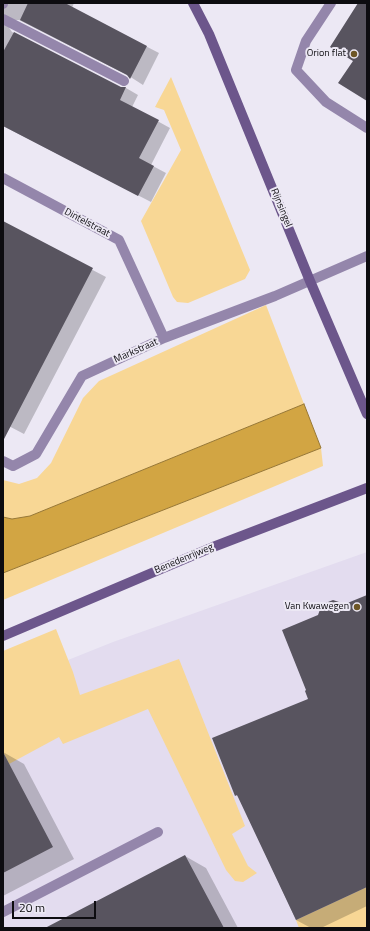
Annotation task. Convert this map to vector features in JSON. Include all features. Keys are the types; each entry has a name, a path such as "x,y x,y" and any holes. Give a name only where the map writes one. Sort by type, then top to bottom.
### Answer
{"street":[{"name":"Rijnsingel","path":"193,3 209,34 310,281 367,414"},
{"path":"331,3 306,41 296,70 326,102 367,128"},
{"path":"3,19 124,81"},
{"name":"Dintelstraat","path":"3,178 119,240 164,338"},
{"name":"Markstraat","path":"3,461 14,466 36,454 82,376 164,338 275,296 367,256"},
{"name":"Benedenrijweg","path":"3,636 213,547 367,488"},
{"path":"3,912 158,832"}],"shaded area":[{"path":"171,77 250,270 245,279 188,303 177,302 173,297 141,221 181,150 164,110 155,107"},
{"path":"266,305 304,404 30,516 12,519 3,517 3,480 19,484 37,478 51,463 83,398 99,381"},
{"path":"304,404 321,448 3,573 3,517 12,519 30,516"},
{"path":"321,448 323,466 3,600 3,573"},
{"path":"367,552 367,928 3,928 3,686 113,642"},
{"path":"56,629 73,672 80,695 179,659 245,826 232,834 248,866 257,873 243,882 235,881 226,870 148,709 63,744 59,737 9,764 3,752 3,651"},
{"path":"367,887 367,928 299,928 296,920"}],"building":[{"path":"28,3 65,3 147,46 130,79 127,75 20,20"},
{"name":"Orion flat","path":"358,3 367,3 367,101 338,83 353,61 330,47"},
{"path":"14,32 121,87 126,87 120,100 159,120 139,158 154,166 138,196 3,126 3,52"},
{"path":"3,221 93,268 3,441"},
{"path":"367,595 367,887 296,920 237,795 235,796 212,738 308,699 306,690 282,630 318,615 322,604 333,600 345,604"},
{"path":"3,752 53,847 3,873"},
{"path":"185,855 224,928 45,928"}],"place":[{"name":"Orion flat","path":"354,54"},
{"name":"Van Kwawegen","path":"357,607"}]}
